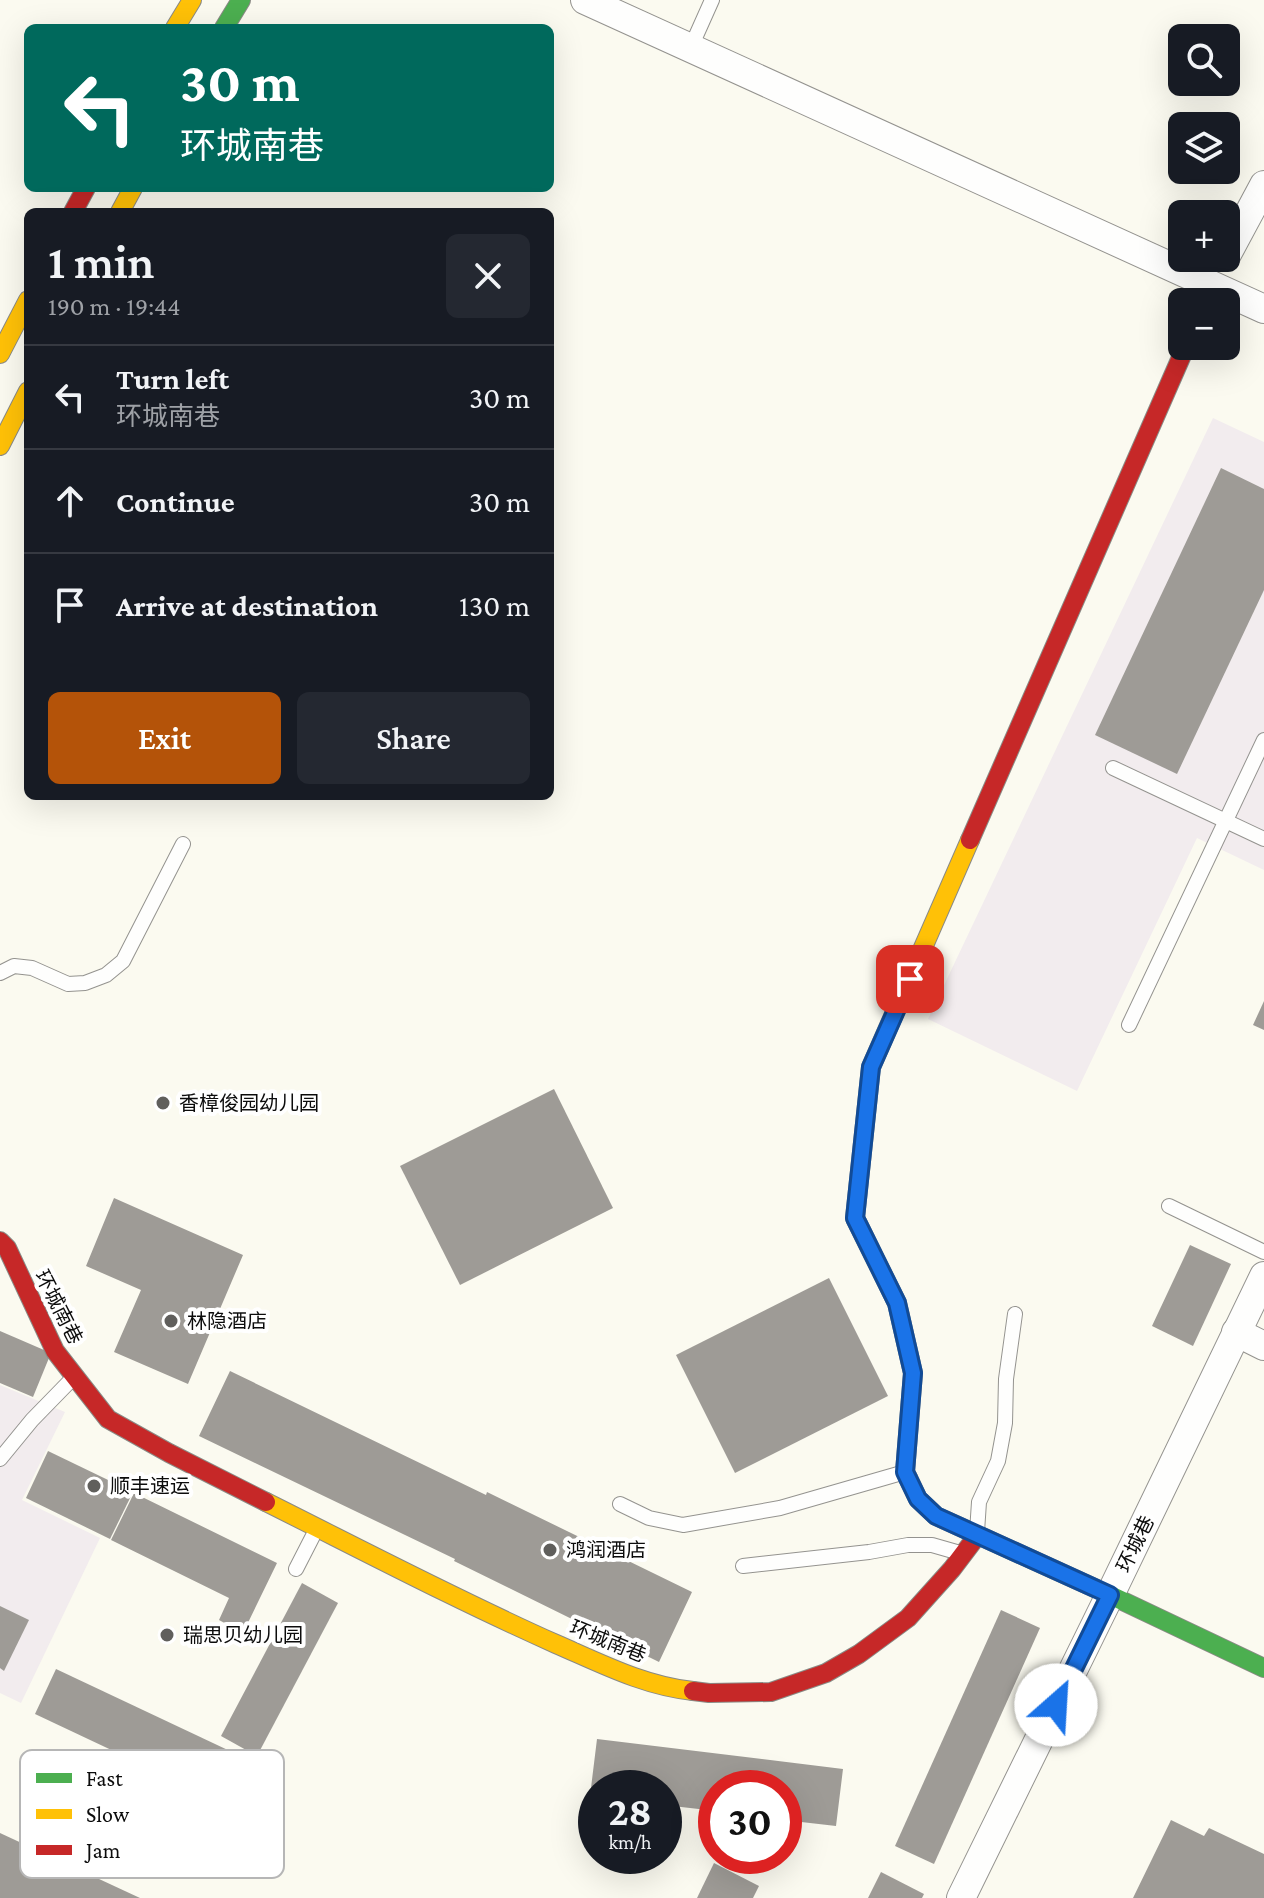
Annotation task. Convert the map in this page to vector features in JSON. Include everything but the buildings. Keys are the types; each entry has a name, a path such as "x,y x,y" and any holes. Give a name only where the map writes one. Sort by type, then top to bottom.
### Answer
{"street":[{"path":"177,24 192,0"},
{"path":"226,24 241,0"},
{"path":"585,0 691,47 1198,288"},
{"path":"1240,230 1264,185"},
{"path":"1240,302 1264,309"},
{"path":"0,354 24,308"},
{"path":"1180,360 871,1067 855,1218 897,1303 913,1373 905,1472 918,1499 936,1516 1264,1668"},
{"path":"0,446 24,399"},
{"name":"环城南巷","path":"0,1241 7,1248 55,1351 108,1419 169,1453 511,1624 632,1677 674,1689 709,1693 771,1692 826,1673 859,1654 908,1618 977,1536"},
{"name":"环城巷","path":"961,1898 1264,1276"},
{"path":"1236,1332 1264,1346"}],"lane":[{"path":"691,47 712,0"},
{"path":"1129,1025 1264,740"},
{"path":"1113,768 1264,839"},
{"path":"0,973 14,966 32,968 68,984 85,983 106,975 123,961 183,844"},
{"path":"1169,1206 1264,1252"},
{"path":"977,1536 979,1502 998,1461 1005,1423 1006,1379 1015,1314"},
{"path":"0,1459 74,1377"},
{"path":"620,1504 649,1518 683,1525 780,1508 905,1472"},
{"path":"296,1569 317,1527"},
{"path":"743,1566 908,1545 932,1545 964,1554"}],"shaded area":[{"path":"1213,418 1264,442 1264,870 1197,838 1077,1091 928,1019"},
{"path":"0,1385 65,1412 22,1500 100,1538 21,1703 0,1693"}],"traffic: fast":[{"path":"226,24 241,0"},
{"path":"908,1478 918,1499 936,1516 1264,1668"}],"traffic: slow":[{"path":"177,24 192,0"},
{"path":"122,208 131,192"},
{"path":"0,354 24,308"},
{"path":"0,446 24,399"},
{"path":"908,1478 905,1472 913,1373 897,1303 855,1218 871,1067 970,840"},
{"path":"266,1502 589,1659 640,1679 693,1691"}],"traffic: jam":[{"path":"75,208 84,192"},
{"path":"970,840 1180,360"},
{"path":"0,1241 7,1248 55,1351 108,1419 266,1502"},
{"path":"693,1691 771,1692 826,1673 859,1654 908,1618 977,1536"}],"place":[{"name":"香樟俊园幼儿园","path":"163,1103"},
{"name":"林隐酒店","path":"171,1321"},
{"name":"顺丰速运","path":"94,1486"},
{"name":"鸿润酒店","path":"550,1550"},
{"name":"瑞思贝幼儿园","path":"167,1635"}],"route":[{"path":"910,979 871,1067 855,1218 897,1303 913,1373 905,1472 918,1499 936,1516 1110,1595 1056,1705"}]}
